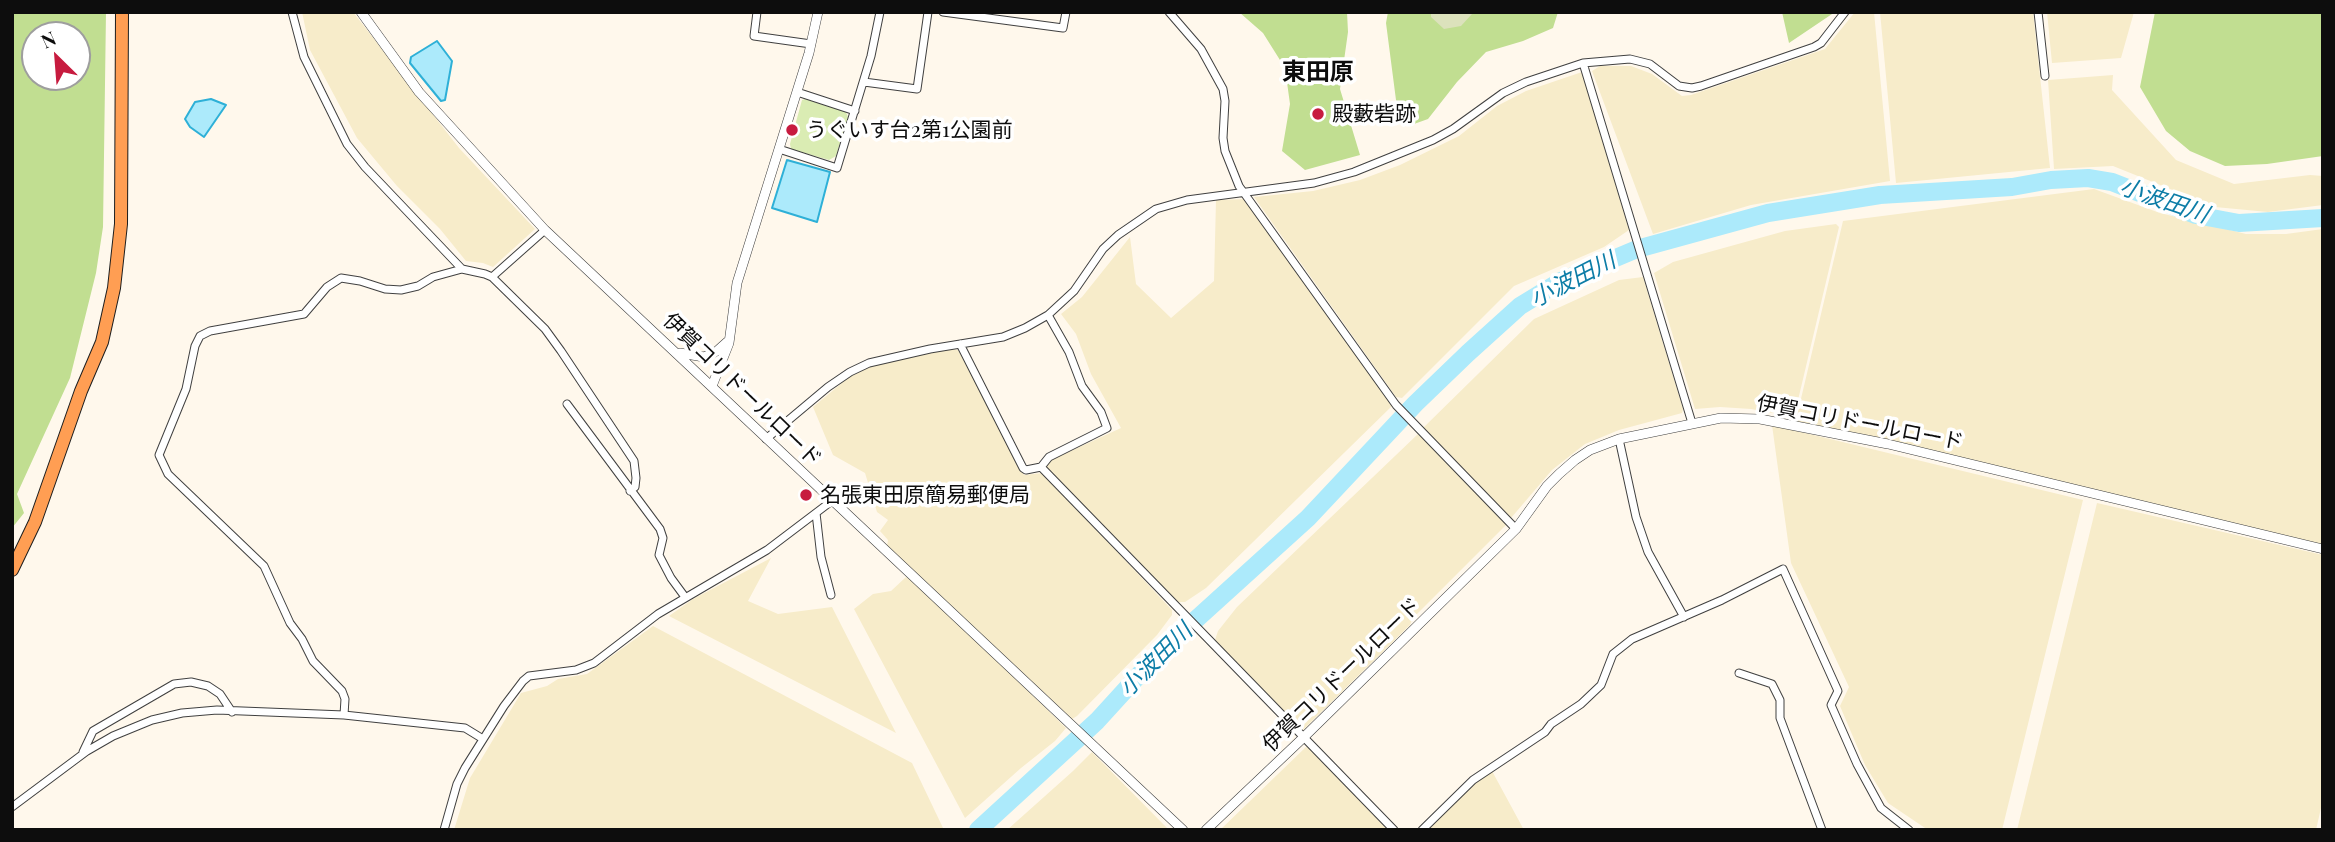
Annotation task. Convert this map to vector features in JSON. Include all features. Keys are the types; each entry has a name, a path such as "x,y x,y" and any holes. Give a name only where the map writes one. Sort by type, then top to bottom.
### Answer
{"highway":[{"path":"12,570 34,522 80,391 102,342 114,288 121,224 122,12"}],"street":[{"path":"292,12 304,57 347,144 365,167 463,269"},
{"name":"伊賀コリドールロード","path":"361,12 426,100 545,230 1183,830"},
{"path":"757,12 754,36 811,44"},
{"path":"712,386 730,335 737,283 797,92 818,12"},
{"path":"779,149 837,168 864,82 880,12"},
{"path":"864,82 916,89 928,12"},
{"path":"943,12 1063,28 1066,12"},
{"path":"1169,12 1201,49 1223,89 1225,151 1240,186 1396,405 1516,529"},
{"path":"766,439 850,372 881,360 1013,334 1048,315 1074,291 1103,250 1118,235 1144,215 1165,206 1187,200 1314,183 1354,172 1388,160 1453,129 1503,93 1525,82 1583,63 1630,60 1650,64 1678,86 1692,88 1814,47 1821,43 1845,12"},
{"path":"2038,12 2045,76"},
{"path":"1583,63 1692,423"},
{"path":"797,92 855,111"},
{"path":"492,277 545,230"},
{"path":"344,715 345,699 342,691 313,661 290,623 264,566 168,474 159,455 186,389 200,335 304,314 327,287 341,278 385,289 401,290 418,286 433,277 463,269 474,270 492,277 545,329 634,461 635,486 630,491"},
{"path":"960,344 1023,468 1026,470 1041,467 1049,457 1107,428 1048,315"},
{"path":"675,351 691,357 704,357 724,346 730,335"},
{"path":"567,404 660,529 663,538 659,555 685,597"},
{"name":"伊賀コリドールロード","path":"1206,830 1516,529 1547,486 1575,460 1619,439 1692,423 1743,418 1808,427 2323,549"},
{"path":"1619,439 1636,517 1647,552 1684,617"},
{"path":"1041,467 1394,830"},
{"path":"444,830 457,784 517,688 529,676 587,667 685,597 767,550 833,500"},
{"path":"816,513 821,557 831,595"},
{"path":"1422,830 1473,780 1545,732 1551,724 1581,704 1601,685 1613,654 1632,639 1783,569 1838,691 1831,705 1857,764 1881,808 1909,830"},
{"path":"1739,673 1772,684 1780,700 1780,718 1822,830"},
{"path":"81,756 93,731 174,684 191,682 208,686 220,694 232,712"},
{"path":"12,807 113,736 152,720 182,713 344,715 465,728 483,739"}],"shaded area":[{"path":"302,12 353,12 459,148 535,229 493,267 466,261 357,138 310,50"},
{"path":"1855,12 1874,12 1890,181 1751,205 1653,234 1592,71 1600,66 1631,66 1652,74 1682,96 1691,95 1825,49"},
{"path":"1880,12 2033,12 2050,168 1896,183"},
{"path":"2047,12 2134,12 2121,58 2052,63"},
{"path":"1582,72 1629,230 1604,247 1514,286 1402,398 1396,397 1254,197 1313,191 1360,180 1400,165 1459,136 1497,106 1526,91"},
{"path":"2113,75 2112,90 2176,160 2234,184 2310,175 2323,176 2323,205 2268,212 2215,207 2113,166 2054,169 2048,80"},
{"path":"2094,189 2160,213 2246,234 2286,234 2323,229 2323,549 1795,424 1843,221"},
{"path":"1246,199 1392,406 1206,588 1185,602 1178,602 1046,468 1049,461 1121,428 1091,374 1076,334 1061,314 1082,297 1130,237 1136,284 1171,318 1214,281 1216,200"},
{"path":"1836,224 1839,227 1794,417 1751,409 1695,409 1654,273 1673,262 1785,231"},
{"path":"1643,277 1682,413 1619,430 1585,444 1552,470 1511,518 1423,428 1534,319 1619,280"},
{"path":"952,349 958,350 1024,475 1043,473 1172,610 1172,615 1157,635 1072,719 887,546 888,540 880,531 888,520 877,512 865,473 833,455 813,407 848,378 869,367"},
{"path":"1772,425 2083,500 2002,830 1928,830 1888,803 1865,765 1840,706 1849,687 1791,563"},
{"path":"1418,434 1507,524 1412,619 1410,625 1303,730 1300,729 1219,647 1215,640 1218,631 1237,607"},
{"path":"2097,503 2323,555 2323,799 2316,830 2017,830"},
{"path":"771,558 748,601 778,614 832,607 896,733 669,616 693,599"},
{"path":"906,577 923,588 1066,728 1055,741 965,818 854,609 873,594 891,591"},
{"path":"653,626 912,763 944,830 454,830 470,778 521,693 547,686 558,679 587,674"},
{"path":"1307,746 1388,830 1220,830"},
{"path":"1092,752 1169,830 1007,830 1073,771"},
{"path":"1492,771 1524,830 1428,830 1470,787"}],"green space":[{"path":"12,12 106,12 103,227 96,273 70,378 17,494 24,513 12,528"},
{"path":"1239,12 1347,12 1348,32 1340,89 1360,155 1305,170 1282,151 1290,104 1285,68 1263,33"},
{"path":"1388,12 1558,12 1553,28 1523,41 1486,52 1457,82 1428,119 1414,124 1403,115 1396,100 1386,23"},
{"path":"1431,12 1472,14 1461,26 1444,29 1431,17"},
{"path":"1782,12 1835,12 1789,43"},
{"path":"2155,12 2323,12 2323,156 2267,164 2225,166 2190,151 2166,131 2140,87"},
{"path":"802,100 846,112 848,117 836,156 829,160 791,149"}],"water":[{"path":"437,41 452,61 445,100 441,101 410,63 411,57"},
{"path":"211,99 226,105 204,137 190,127 185,119 195,102"},
{"path":"787,160 830,172 817,222 772,208"}],"waterway":[{"name":"小波田川","path":"978,830 1097,721 1159,653 1308,518 1415,404 1468,353 1520,306 1561,281 1637,249 1768,213 1880,195 2012,187 2051,180 2088,178 2112,182 2196,215 2239,223 2323,218"}],"place":[{"name":"殿藪砦跡","path":"1318,114"},
{"name":"うぐいす台2第1公園前","path":"792,130"},
{"name":"名張東田原簡易郵便局","path":"806,495"}],"district":[{"name":"東田原","path":"1318,73"}]}
